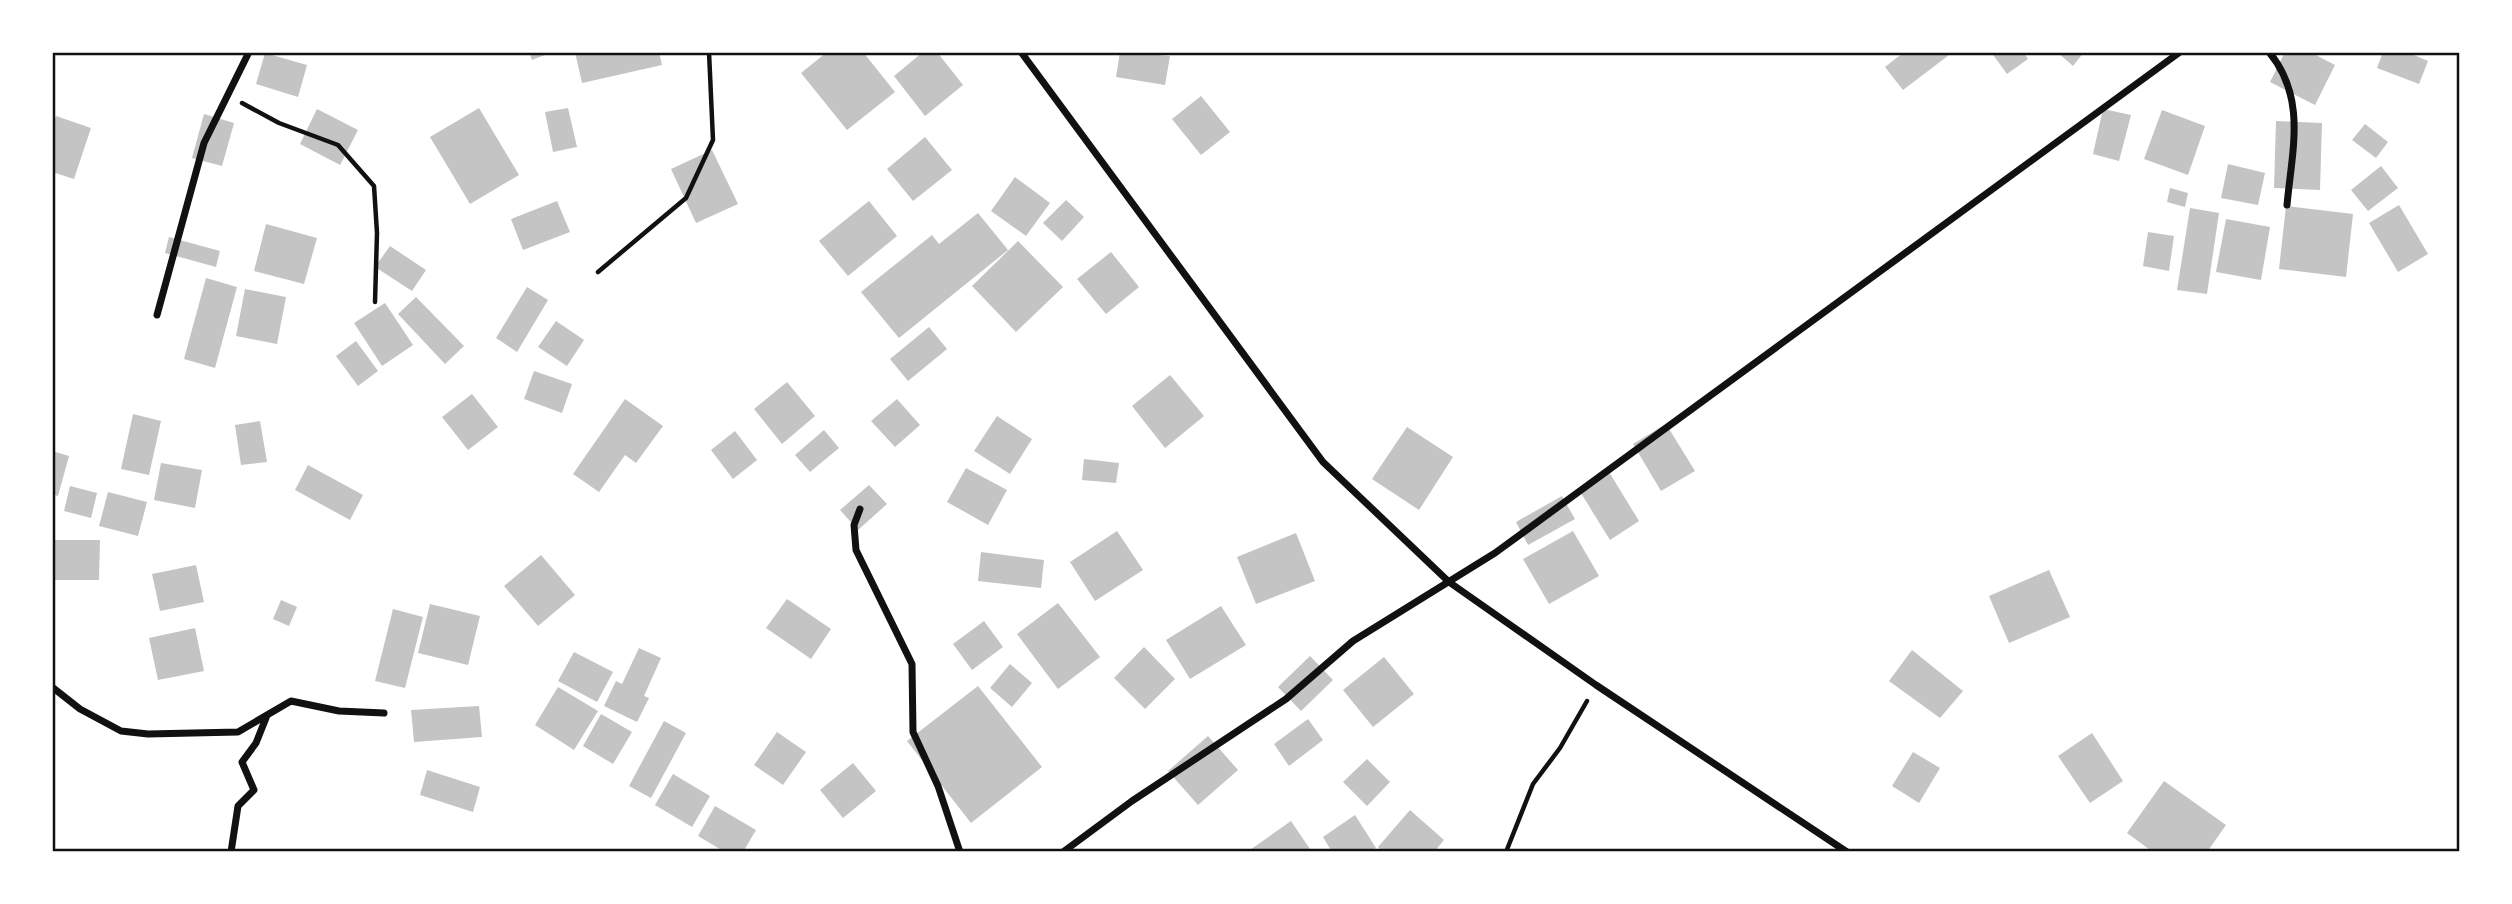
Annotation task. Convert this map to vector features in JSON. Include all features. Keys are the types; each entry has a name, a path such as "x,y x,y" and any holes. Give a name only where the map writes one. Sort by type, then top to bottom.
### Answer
{"street":[{"path":"158,315 204,143 249,52"},
{"path":"1021,52 1323,463 1448,582 1596,685 1847,852"},
{"path":"1063,852 1132,801 1286,699 1353,641 1495,553 2180,52"},
{"path":"2269,52 2285,72 2296,117 2287,205"},
{"path":"860,509 854,525 856,550 912,664 913,732 938,786 960,852"},
{"path":"52,687 80,709 121,732 238,732 290,701 339,710 384,713"},
{"path":"231,852 238,806 254,790 242,762 256,743 266,717"}],"path":[{"path":"598,272 687,198 713,140 709,52"},
{"path":"228,95 279,123 338,145 374,186 377,233 375,302"},
{"path":"1506,852 1533,784 1560,748 1596,685"}],"building":[{"path":"529,52 550,52 550,53 532,60"},
{"path":"575,52 659,52 662,65 582,83"},
{"path":"827,52 863,52 895,92 847,130 801,73"},
{"path":"923,52 937,52 963,85 925,116 894,76"},
{"path":"1120,52 1170,56 1165,85 1116,77"},
{"path":"1904,52 1953,52 1903,90 1885,67"},
{"path":"1991,52 2023,52 2028,59 2007,74"},
{"path":"2057,52 2084,52 2073,66"},
{"path":"2285,52 2310,52 2335,65 2315,105 2270,82"},
{"path":"2383,52 2407,52 2428,61 2419,84 2377,68"},
{"path":"265,53 307,65 298,97 256,84"},
{"path":"1201,96 1230,132 1201,155 1172,119"},
{"path":"479,108 519,175 470,204 430,137"},
{"path":"568,108 577,147 553,152 545,112"},
{"path":"317,109 358,130 340,165 300,144"},
{"path":"2103,109 2131,115 2119,161 2093,154"},
{"path":"2162,110 2205,126 2188,175 2144,159"},
{"path":"204,114 234,123 222,166 192,158"},
{"path":"56,116 91,128 74,179 52,172 52,126"},
{"path":"2276,121 2322,123 2320,190 2274,188"},
{"path":"2365,124 2388,142 2376,158 2352,140"},
{"path":"925,137 952,170 913,201 887,169"},
{"path":"712,150 738,204 696,223 671,169"},
{"path":"2228,164 2265,173 2258,205 2221,198"},
{"path":"2381,166 2398,188 2368,211 2351,190"},
{"path":"1015,177 1050,203 1026,236 991,211"},
{"path":"2170,188 2188,193 2185,207 2167,202"},
{"path":"1066,200 1084,217 1062,241 1043,223"},
{"path":"557,201 570,232 523,250 511,219"},
{"path":"869,201 897,236 848,276 819,241"},
{"path":"2399,205 2428,254 2398,272 2369,223"},
{"path":"2286,206 2353,214 2346,277 2279,269"},
{"path":"2190,208 2219,213 2207,294 2177,290"},
{"path":"978,213 1008,250 899,338 861,292 932,235 939,244"},
{"path":"2226,219 2270,227 2261,280 2216,272"},
{"path":"266,224 317,238 304,284 254,271"},
{"path":"2148,232 2174,236 2169,271 2143,266"},
{"path":"169,237 220,251 216,267 165,253"},
{"path":"1018,241 1063,287 1016,332 972,286"},
{"path":"390,246 426,270 412,291 375,267"},
{"path":"1111,252 1139,287 1106,314 1077,279"},
{"path":"206,278 237,287 215,368 184,359"},
{"path":"527,287 548,300 517,352 496,338"},
{"path":"245,289 286,297 277,344 236,336"},
{"path":"416,297 464,346 445,364 398,314"},
{"path":"385,303 413,345 382,366 354,323"},
{"path":"556,321 584,340 567,366 538,347"},
{"path":"929,327 947,349 908,381 890,359"},
{"path":"356,341 378,371 358,386 336,356"},
{"path":"534,371 572,384 562,413 524,399"},
{"path":"1170,375 1204,416 1165,448 1132,406"},
{"path":"787,382 815,416 782,444 754,409"},
{"path":"472,394 498,427 468,450 442,417"},
{"path":"625,399 663,426 636,463 625,455 599,492 573,474"},
{"path":"897,399 920,425 895,447 871,421"},
{"path":"133,414 161,421 149,475 121,469"},
{"path":"997,416 1032,439 1010,474 974,451"},
{"path":"260,421 267,462 241,465 235,425"},
{"path":"1666,424 1695,471 1661,491 1633,444"},
{"path":"1407,427 1453,457 1419,510 1372,479"},
{"path":"824,430 839,448 810,472 795,455"},
{"path":"735,431 757,460 733,479 711,450"},
{"path":"52,451 69,456 58,496 52,494"},
{"path":"1084,459 1119,463 1116,483 1082,480"},
{"path":"161,463 202,470 195,508 154,500"},
{"path":"308,465 363,495 350,520 295,490"},
{"path":"966,468 1007,490 988,525 947,502"},
{"path":"1609,472 1639,521 1610,540 1579,490"},
{"path":"869,485 887,504 858,530 840,510"},
{"path":"70,486 97,493 91,518 64,511"},
{"path":"108,492 147,502 138,536 99,526"},
{"path":"1562,496 1575,519 1528,545 1516,522"},
{"path":"1117,531 1143,570 1095,601 1070,562"},
{"path":"1573,531 1599,576 1549,604 1523,559"},
{"path":"1296,533 1315,581 1256,604 1237,557"},
{"path":"54,540 100,540 99,580 53,580"},
{"path":"981,552 1044,560 1041,588 978,581"},
{"path":"541,555 575,595 538,626 504,586"},
{"path":"196,565 204,602 160,611 152,574"},
{"path":"2049,570 2070,617 2009,643 1989,596"},
{"path":"787,599 831,629 811,659 766,628"},
{"path":"281,600 297,607 289,626 273,619"},
{"path":"1058,603 1100,657 1058,689 1017,634"},
{"path":"430,604 480,616 468,665 418,653"},
{"path":"1221,606 1246,645 1190,679 1166,640"},
{"path":"393,609 423,617 405,688 375,681"},
{"path":"984,621 1003,647 972,670 953,644"},
{"path":"195,628 204,671 158,680 149,638"},
{"path":"1144,647 1175,679 1145,709 1114,678"},
{"path":"639,648 661,658 644,696 649,698 637,722 604,706 616,681 622,684"},
{"path":"1912,650 1963,691 1940,718 1889,681"},
{"path":"574,652 613,672 597,702 558,681"},
{"path":"1310,656 1333,680 1301,711 1278,687"},
{"path":"1384,657 1414,694 1373,727 1343,690"},
{"path":"1010,664 1032,683 1012,707 990,688"},
{"path":"978,686 1042,767 971,823 907,741"},
{"path":"558,687 598,711 574,750 535,725"},
{"path":"479,706 482,737 414,742 411,710"},
{"path":"601,714 632,732 613,764 583,746"},
{"path":"1308,719 1323,740 1289,766 1274,744"},
{"path":"664,721 686,733 651,798 629,786"},
{"path":"777,732 806,752 783,785 754,765"},
{"path":"2092,733 2123,781 2090,803 2058,756"},
{"path":"1208,736 1238,770 1198,805 1168,771"},
{"path":"1913,752 1940,768 1919,803 1892,786"},
{"path":"1367,759 1390,782 1367,806 1343,782"},
{"path":"853,763 876,791 843,818 820,790"},
{"path":"427,770 480,787 473,812 420,795"},
{"path":"673,774 710,796 692,827 655,805"},
{"path":"2164,781 2226,825 2207,852 2153,852 2127,833"},
{"path":"715,806 756,830 743,852 725,852 698,836"},
{"path":"1410,810 1444,840 1434,852 1383,852 1378,847"},
{"path":"1355,815 1376,848 1370,852 1332,852 1323,837"},
{"path":"1291,821 1312,852 1247,852"}]}
